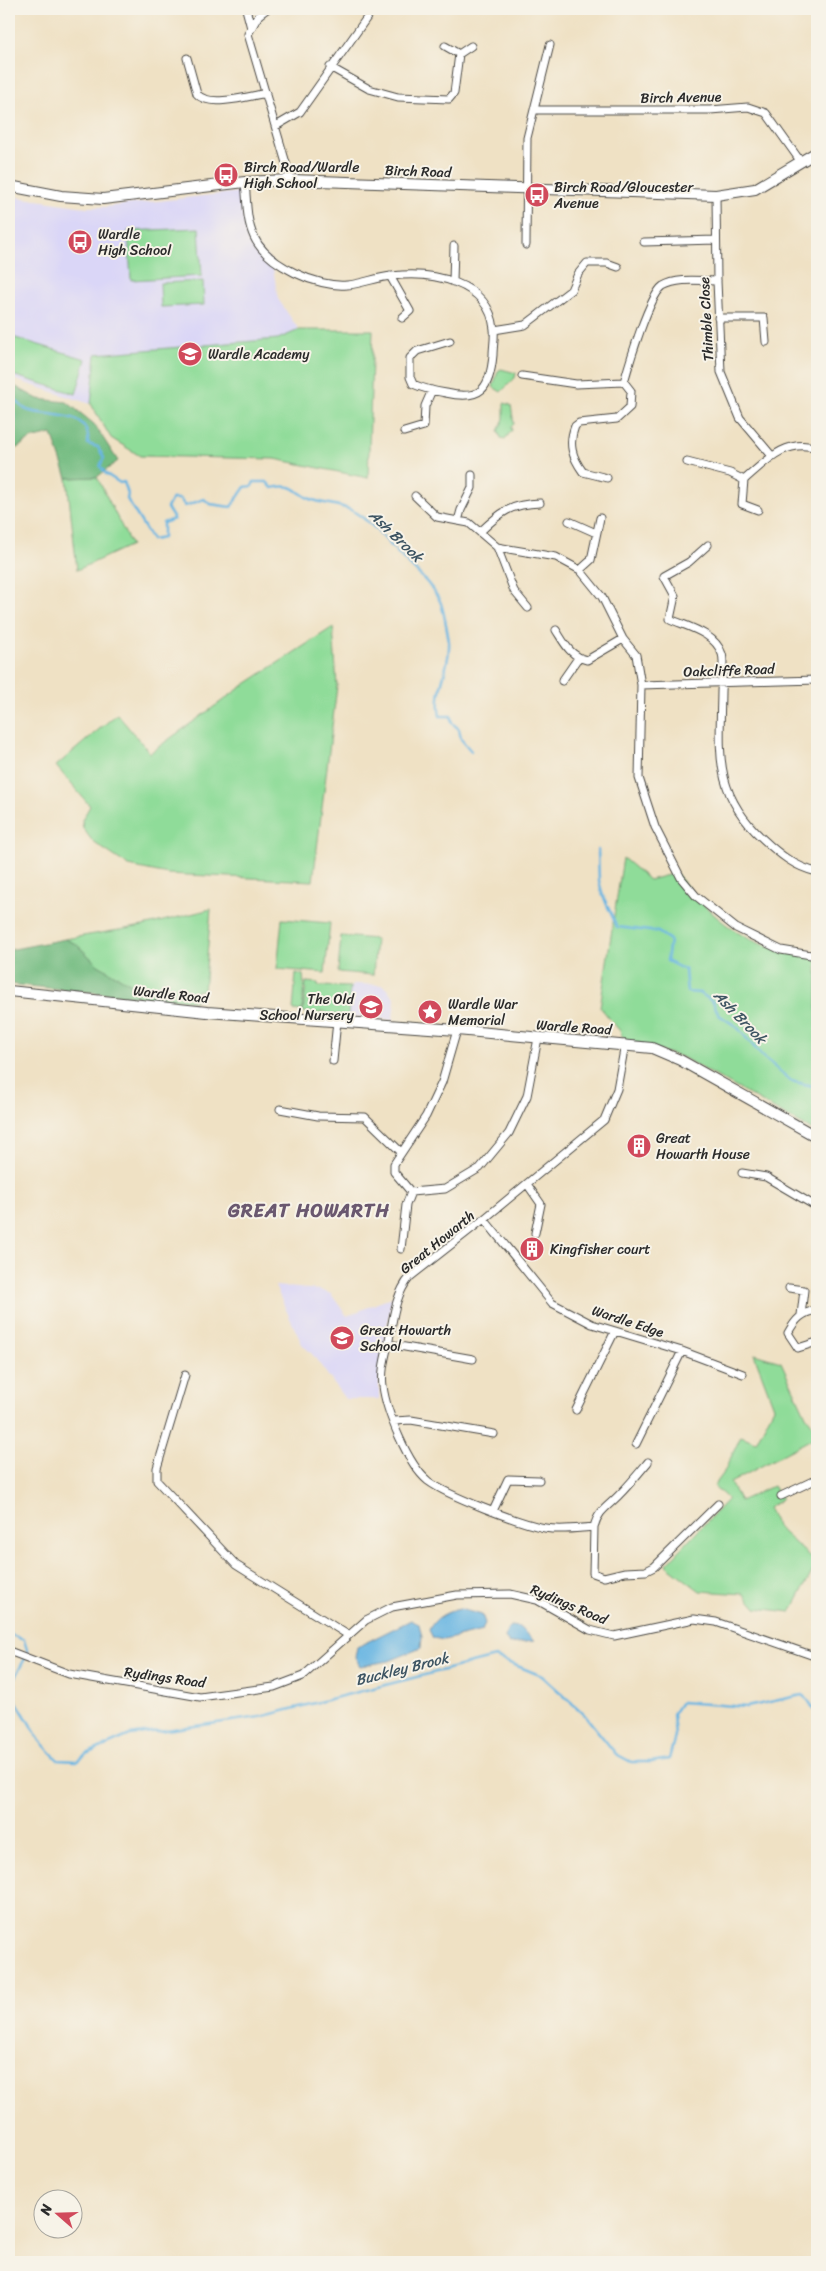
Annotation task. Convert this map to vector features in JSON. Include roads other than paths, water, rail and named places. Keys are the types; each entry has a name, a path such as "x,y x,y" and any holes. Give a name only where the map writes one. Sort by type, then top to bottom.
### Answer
{"street":[{"path":"246,9 266,93 291,180"},
{"path":"250,31 259,15 267,9"},
{"path":"276,126 300,112 330,67 373,9"},
{"path":"526,245 527,138 550,45"},
{"path":"445,46 459,54"},
{"path":"330,67 369,89 398,97 449,99 454,93 459,54 471,46"},
{"path":"187,58 197,94 200,98 212,101 266,93"},
{"name":"Birch Avenue","path":"535,110 710,110 748,107 766,113 801,162"},
{"name":"Birch Road","path":"9,186 61,196 103,199 245,182 291,180 716,195 755,189 817,152"},
{"path":"245,182 249,222 254,238 264,254 297,275 346,286 390,276 416,274 453,282 471,289 483,300 491,315 494,330 491,374 487,384 478,393 470,396 459,396 413,384 410,377 410,358 416,351 450,341"},
{"name":"Thimble Close","path":"716,195 721,372 740,418 772,456"},
{"path":"644,242 716,240"},
{"path":"453,282 454,246"},
{"path":"494,330 525,324 571,290 578,274 587,263 607,263 618,267"},
{"path":"390,276 410,311 402,318"},
{"path":"624,382 629,362 654,298 663,287 678,281 717,281"},
{"path":"718,318 764,318 766,342"},
{"path":"522,376 576,384 624,382"},
{"path":"607,478 583,472 570,449 572,433 574,426 579,423 617,419 624,413 630,407 632,391 624,382"},
{"path":"404,432 424,426 425,406 432,390"},
{"path":"758,510 742,504 744,480 772,456 804,444 817,448"},
{"path":"687,462 730,473 744,480"},
{"path":"458,521 461,510 472,488 472,475"},
{"path":"415,496 437,517 469,523 497,546 514,592 528,608"},
{"path":"481,531 500,512 521,504 540,503"},
{"path":"580,570 591,560 600,518"},
{"path":"569,522 596,533"},
{"path":"708,545 689,562 664,576 675,596 670,619 710,636 722,654 720,762 727,792 747,825 774,850 797,866 817,872"},
{"path":"497,546 556,557 580,570 602,597 622,638 636,655 641,685 639,778 656,827 681,878 696,896 736,928 781,950 817,956"},
{"path":"556,630 569,652 578,658 587,660 622,638"},
{"path":"562,681 578,658"},
{"name":"Oakcliffe Road","path":"641,685 817,680"},
{"name":"Wardle Road","path":"9,991 207,1012 457,1030 625,1044 652,1048 667,1053 817,1136"},
{"path":"334,1061 337,1021"},
{"path":"412,1192 394,1172 394,1164 426,1116 442,1082 457,1030"},
{"path":"412,1192 445,1189 480,1168 509,1133 526,1096 538,1038"},
{"name":"Great Howarth","path":"594,1527 567,1530 524,1523 450,1493 428,1481 410,1460 386,1403 382,1384 384,1364 401,1288 410,1276 484,1219 604,1120 617,1089 625,1044"},
{"path":"280,1109 318,1116 365,1117 401,1152"},
{"path":"742,1173 766,1177 817,1207"},
{"path":"527,1184 541,1204 535,1233"},
{"path":"401,1249 406,1205 412,1192"},
{"name":"Wardle Edge","path":"484,1219 552,1303 592,1324 682,1351 743,1374"},
{"path":"817,1223 815,1245 817,1256"},
{"path":"789,1288 804,1290 802,1316"},
{"path":"817,1310 809,1311 795,1319 788,1333 798,1348 817,1342"},
{"path":"576,1410 615,1331"},
{"path":"388,1344 473,1359"},
{"path":"636,1444 682,1351"},
{"path":"184,1375 157,1468 157,1482 236,1564 348,1635"},
{"path":"394,1421 411,1420 494,1434"},
{"path":"648,1462 617,1497 603,1509 596,1519 594,1527 593,1574 604,1577 625,1572 646,1571 660,1564 718,1504"},
{"path":"493,1511 508,1479 539,1480"},
{"path":"781,1496 817,1479"},
{"name":"Rydings Road","path":"9,1651 69,1674 200,1697 274,1687 303,1676 366,1620 392,1607 457,1595 510,1594 537,1600 590,1630 614,1636 694,1619 716,1622 817,1657"}],"water":[{"path":"460,1609 482,1615 485,1623 482,1631 444,1640 433,1638 429,1630 434,1622 450,1612"},
{"path":"411,1620 419,1624 422,1637 421,1648 389,1661 360,1666 355,1657 357,1647"},
{"path":"511,1626 519,1627 534,1641 509,1644 505,1637"}],"waterway":[{"name":"Ash Brook","path":"9,398 15,399 27,410 66,416 83,425 87,433 88,444 98,447 104,458 100,466 106,474 120,483 124,482 128,494 127,499 152,540 163,538 163,523 174,519 167,508 172,499 180,499 185,506 204,499 210,504 231,507 245,487 252,486 254,482 267,482 272,488 292,487 306,497 348,509 365,519 425,580 440,601 449,642 448,660 439,697 440,716 451,716 452,723 459,729 461,739 471,751"},
{"name":"Ash Brook","path":"9,400 15,420 9,428"},
{"name":"Ash Brook","path":"598,850 599,881 603,896 617,927 658,932 670,940 667,961 685,970 687,992 700,993 713,1002 719,1015 737,1027 762,1056 791,1081 817,1087"},
{"name":"Buckley Brook","path":"9,1634 24,1640 28,1653 10,1686 12,1694 40,1741 58,1760 77,1761 86,1754 130,1735 260,1717 495,1657 542,1676 583,1713 616,1754 631,1762 651,1762 669,1759 675,1736 673,1714 681,1702 747,1707 802,1695 808,1700 817,1714"}],"place":[{"name":"Birch Road/Wardle High School","path":"226,175"},
{"name":"Birch Road/Gloucester Avenue","path":"537,195"},
{"name":"Wardle High School","path":"80,242"},
{"name":"Wardle Academy","path":"190,354"},
{"name":"The Old School Nursery","path":"371,1007"},
{"name":"Wardle War Memorial","path":"430,1012"},
{"name":"Great Howarth House","path":"639,1146"},
{"name":"Kingfisher court","path":"532,1249"},
{"name":"Great Howarth School","path":"342,1338"}],"district":[{"name":"GREAT HOWARTH","path":"309,1210"}]}
